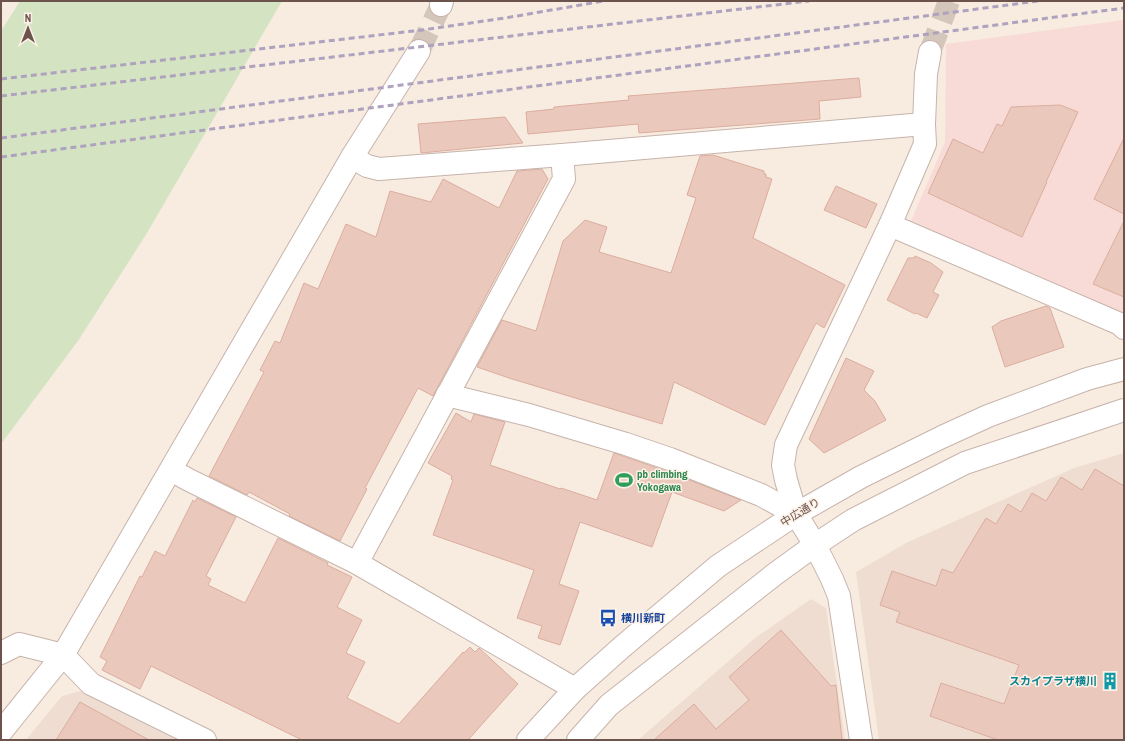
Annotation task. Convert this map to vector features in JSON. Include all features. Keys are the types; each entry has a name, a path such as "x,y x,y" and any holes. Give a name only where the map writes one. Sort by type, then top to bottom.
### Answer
{"street":[{"path":"1,732 63,655 352,157 419,51"},
{"path":"861,740 839,596 815,545 796,514 783,465 786,445 890,225 926,144 924,124 926,74 930,52"},
{"path":"352,157 367,166 379,169 924,124"},
{"path":"357,563 564,179 562,155"},
{"path":"890,225 1120,324 1124,328"},
{"name":"中広通り","path":"528,740 575,688 718,566 796,514 861,477 988,416 1079,382 1124,369"},
{"path":"447,395 529,415 626,444 670,459 761,495 796,514"},
{"path":"578,740 609,705 769,579 815,545 866,513 965,462 1124,410"},
{"path":"171,470 357,563 575,688"},
{"path":"1,653 19,644 63,655 91,684 205,740"}],"shaded area":[{"path":"1124,20 1124,318 911,221 945,142 946,44"},
{"path":"1124,453 1124,740 879,740 856,572 906,543 1074,468"},
{"path":"811,599 826,608 845,740 638,740 755,638"},
{"path":"80,691 181,740 26,740 62,696"}],"green space":[{"path":"20,1 282,1 147,233 78,341 1,444 1,31"}],"building":[{"path":"859,78 861,97 819,101 820,119 639,133 638,124 528,134 526,112 554,109 554,107 629,100 628,96"},
{"path":"1060,105 1078,112 1022,237 928,193 953,139 983,153 997,124 1002,126 1011,107"},
{"path":"505,117 523,143 421,153 418,124"},
{"path":"1124,138 1124,214 1094,199"},
{"path":"713,155 764,171 766,177 772,179 753,238 845,285 824,328 816,323 765,425 674,382 662,424 477,367 502,320 536,331 563,241 585,220 607,227 599,252 671,273 696,198 687,195 700,156"},
{"path":"542,169 548,179 433,396 418,388 365,488 367,489 340,541 289,516 290,514 249,492 247,495 209,476 264,372 260,370 275,341 280,343 304,283 318,289 346,224 376,237 390,191 431,202 443,179 499,208 517,171"},
{"path":"836,186 877,204 866,228 824,210"},
{"path":"1124,221 1124,297 1093,284"},
{"path":"915,256 931,263 943,272 933,292 939,295 927,318 916,313 915,314 887,300 908,258 914,258"},
{"path":"1046,306 1050,308 1064,347 1005,367 992,327 1001,321"},
{"path":"846,358 874,371 864,390 875,401 886,420 824,453 809,439"},
{"path":"456,413 471,422 474,414 505,422 490,465 560,489 561,488 597,500 614,453 741,500 724,511 672,492 652,547 580,522 559,584 579,591 560,645 538,638 542,626 517,618 534,570 433,535 453,480 451,479 452,476 428,463"},
{"path":"1095,469 1124,486 1124,740 998,740 930,716 941,683 1004,704 1019,665 896,622 900,612 880,605 892,571 936,586 942,569 953,573 986,518 996,524 1008,504 1021,512 1032,493 1046,501 1061,477 1082,490"},
{"path":"197,498 236,517 206,576 211,579 208,585 245,603 278,538 352,577 337,607 362,620 346,653 365,662 347,698 399,724 463,652 464,653 470,647 475,652 479,648 518,684 468,740 302,740 151,666 140,689 102,670 107,661 100,657 140,576 142,577 155,551 165,556 193,500 195,502"},
{"path":"781,630 831,686 836,685 842,740 654,740 694,704 716,729 749,700 729,677"},
{"path":"80,702 149,740 56,740"}],"tunnel":[{"path":"930,52 949,1"},
{"path":"419,51 441,5"}],"railway":[{"path":"1,79 422,30 505,18 604,1"},
{"path":"1,96 809,1"},
{"path":"1,138 1038,1"},
{"path":"1,157 1124,8"}],"place":[{"name":"pb climbing Yokogawa","path":"624,480"},
{"name":"横川新町","path":"608,618"},
{"name":"スカイプラザ横川","path":"1110,681"}]}
